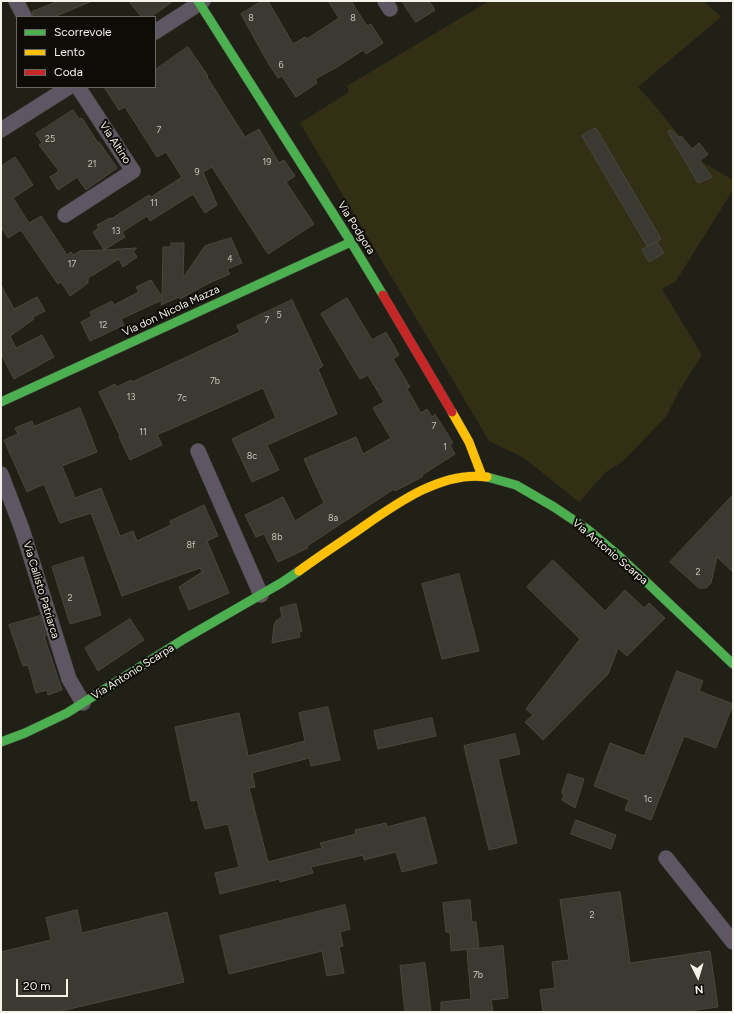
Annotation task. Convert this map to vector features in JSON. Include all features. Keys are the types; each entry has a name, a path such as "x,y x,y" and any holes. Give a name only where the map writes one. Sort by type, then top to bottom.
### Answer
{"street":[{"path":"16,1 24,16"},
{"path":"156,31 200,2"},
{"name":"Via Podgora","path":"200,2 351,242 423,362 465,436 482,476"},
{"path":"1,130 67,88"},
{"name":"Via Altino","path":"65,215 133,171 79,88"},
{"name":"Via don Nicola Mazza","path":"1,402 351,242"},
{"path":"198,451 261,595"},
{"name":"Via Callisto Patriarca","path":"1,474 22,529 63,664 71,685 83,703"},
{"name":"Via Antonio Scarpa","path":"1,742 55,719 83,703 184,639 297,573 390,508 424,489 448,480 465,476 482,476 506,481 527,491 587,530 619,556 733,664"},
{"path":"666,858 733,942"}],"shaded area":[{"path":"489,1 704,1 721,17 638,87 700,161 733,180 733,190 676,281 662,289 702,355 678,393 666,417 622,462 606,472 579,502 524,458 489,441 300,123 349,92 347,86"}],"building":[{"path":"59,1 92,1 56,16 33,16 32,12"},
{"path":"129,1 173,1 152,16 141,16"},
{"path":"262,1 268,1 293,44 305,37 307,39 339,18 328,1 351,1 367,26 371,24 383,43 366,54 363,50 315,79 317,83 296,97 282,76 278,78 241,14"},
{"path":"402,1 429,1 435,10 416,22"},
{"path":"188,47 208,76 207,77 245,137 259,129 279,163 284,160 295,176 286,182 314,224 268,254 212,167 203,172 217,205 205,213 193,194 150,221 147,216 122,232 125,237 104,250 93,232 99,228 97,225 110,218 111,219 149,195 151,197 182,177 166,152 157,157 125,107 119,110 105,88 156,88 156,69"},
{"path":"73,110 79,119 82,118 98,143 99,142 117,168 86,190 77,177 58,190 50,177 59,171 39,145 42,143 36,134"},
{"path":"596,128 661,239 647,246 582,136"},
{"path":"671,130 679,137 681,136 692,149 699,143 708,154 700,161 712,177 698,183 668,132"},
{"path":"15,157 33,185 13,198 29,223 41,216 67,255 71,252 73,255 80,251 137,248 133,251 137,257 123,267 119,259 88,278 88,283 70,296 61,282 58,284 21,230 8,238 1,227 1,166"},
{"path":"231,238 242,263 227,269 230,274 209,283 180,299 179,297 161,305 162,300 121,319 124,325 90,341 81,322 92,316 90,312 112,301 114,305 139,292 136,287 151,280 162,297 163,247 171,247 171,243 184,243 183,278 205,246"},
{"path":"657,242 664,253 649,262 642,250"},
{"path":"1,285 14,309 37,297 45,311 33,317 34,319 10,336 16,348 42,335 54,357 14,379 1,354"},
{"path":"347,298 372,340 386,332 399,355 393,359 410,387 407,389 421,413 427,409 432,417 435,414 453,443 450,445 455,454 418,479 395,491 394,489 307,546 308,548 278,562 264,534 256,537 245,515 283,497 295,521 324,503 304,459 356,437 363,454 391,438 373,408 384,402 368,375 360,379 321,314"},
{"path":"292,300 323,366 318,369 337,414 267,445 279,470 252,482 232,439 276,418 263,388 157,435 162,445 130,460 99,392 115,384 117,387 131,380 132,382 240,332 237,326"},
{"path":"80,408 97,452 62,466 75,498 101,488 120,536 133,531 137,541 171,525 170,521 204,505 218,536 207,541 229,593 189,610 179,587 202,572 200,568 122,596 91,513 60,523 44,484 27,492 4,440 18,434 15,428 32,421 34,426"},
{"path":"733,495 733,572 717,557 711,583 706,588 699,588 670,562"},
{"path":"83,557 101,615 70,624 52,567"},
{"path":"553,560 605,611 625,590 644,608 649,603 665,618 627,656 618,648 608,674 543,740 525,722 533,715 526,709 580,639 527,587"},
{"path":"459,574 479,651 442,659 422,584"},
{"path":"296,604 302,631 299,632 300,637 272,643 274,626 276,621 282,617 280,608"},
{"path":"40,616 46,636 44,636 62,690 48,695 47,690 36,693 28,665 23,666 9,625"},
{"path":"130,619 144,640 98,671 85,648"},
{"path":"677,671 703,681 699,691 733,704 716,748 684,736 651,820 625,810 629,800 594,786 610,743 644,756"},
{"path":"328,707 340,760 311,766 309,758 252,773 255,787 249,788 268,862 322,848 320,843 356,834 355,830 386,823 387,827 425,817 437,863 402,872 396,852 364,860 363,855 311,867 313,873 280,882 279,879 220,894 215,873 239,867 228,824 205,829 197,800 191,801 175,727 239,713 248,756 305,741 299,713"},
{"path":"432,718 436,736 378,749 374,731"},
{"path":"515,734 520,754 498,759 517,843 489,850 464,746"},
{"path":"568,774 584,779 575,808 562,800 564,795 562,793"},
{"path":"576,820 616,835 611,849 571,834"},
{"path":"620,892 630,963 710,951 718,1007 681,1012 543,1012 540,990 555,988 552,962 569,960 560,900"},
{"path":"470,900 472,922 476,922 479,948 451,951 450,932 446,932 443,903"},
{"path":"345,905 350,929 340,932 343,946 339,947 344,973 327,976 322,951 229,974 220,936"},
{"path":"77,910 82,933 167,912 184,982 57,1012 1,1012 1,952 51,940 46,918"},
{"path":"503,946 508,998 491,1000 493,1012 441,1012 441,1002 471,999 467,950"},
{"path":"425,963 431,1012 405,1012 400,966"}],"traffic: fast":[{"path":"198,1 383,295"},
{"path":"1,402 351,242"},
{"path":"487,477 516,485 554,507 587,529 619,556 733,664"},
{"path":"1,742 25,733 67,713 184,639 299,571"}],"traffic: slow":[{"path":"452,412 469,442 482,476"},
{"path":"299,571 386,511 418,492 435,484 452,479 470,476 487,477"}],"traffic: jam":[{"path":"383,295 452,412"}]}
